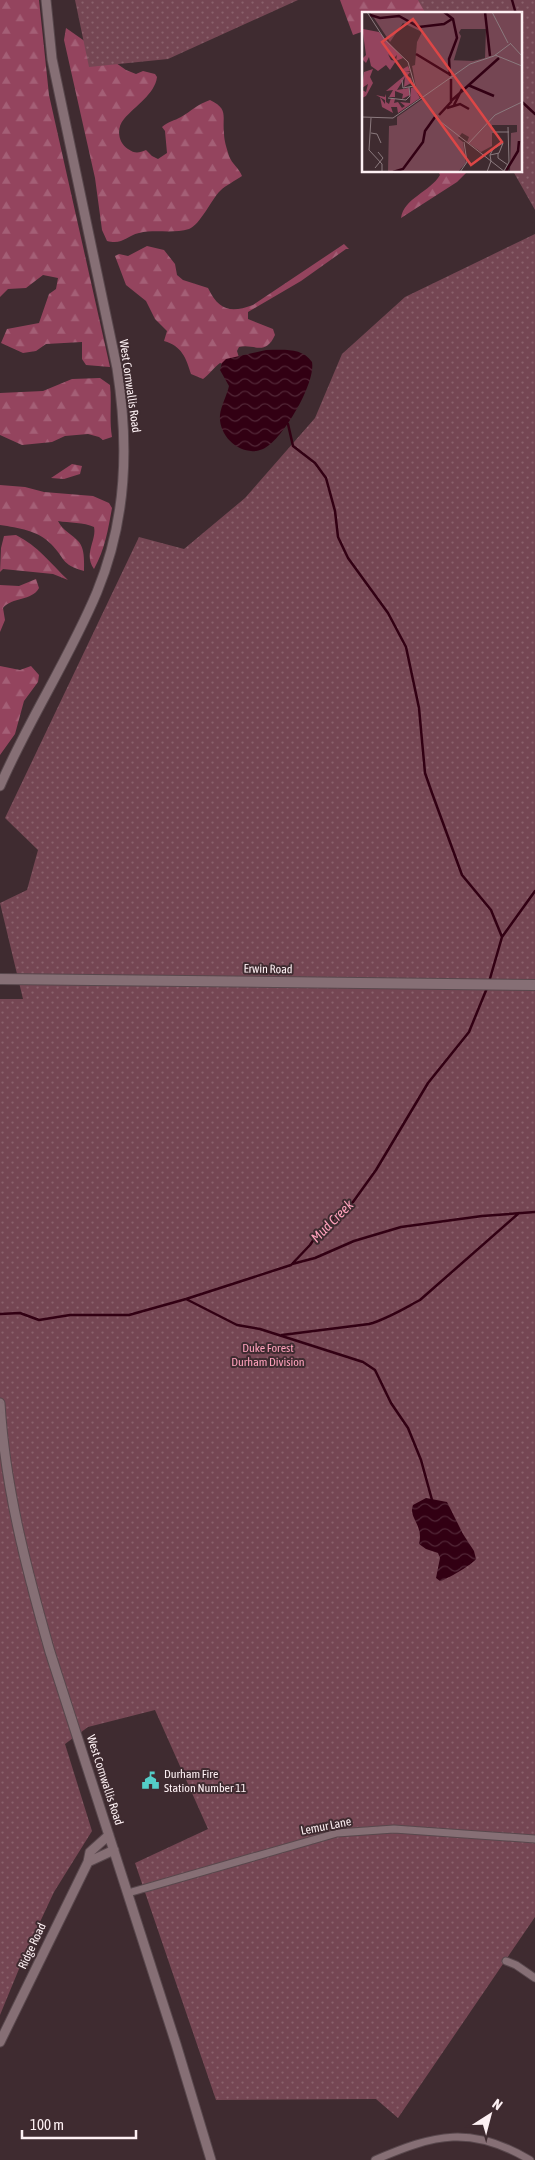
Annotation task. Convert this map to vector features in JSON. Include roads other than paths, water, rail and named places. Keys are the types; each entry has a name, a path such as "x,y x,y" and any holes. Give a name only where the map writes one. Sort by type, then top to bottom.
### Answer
{"main road":[{"name":"Erwin Road","path":"0,979 535,985"}],"street":[{"name":"West Cornwallis Road","path":"1,781 86,616 99,585 117,522 124,472 124,414 117,368 53,68 46,0"},
{"name":"West Cornwallis Road","path":"0,1403 8,1474 29,1577 50,1652 128,1893 211,2160"},
{"name":"Lemur Lane","path":"128,1893 337,1833 394,1829 535,1839"},
{"name":"Ridge Road","path":"0,2042 88,1862 90,1852 109,1835"},
{"path":"88,1862 114,1850"},
{"path":"506,1961 535,1978"},
{"path":"375,2160 432,2139 460,2136 491,2142 530,2160"}],"water":[{"path":"266,350 291,350 303,354 312,362 312,371 303,397 279,435 271,444 263,449 247,451 233,444 227,438 220,423 220,415 229,386 220,370 222,363 226,359"},
{"path":"426,1498 447,1502 474,1551 476,1559 448,1578 440,1581 436,1578 440,1558 438,1553 426,1549 419,1544 418,1527 412,1510 413,1505"}],"waterway":[{"path":"512,0 515,12"},
{"path":"522,102 535,114"},
{"path":"288,424 293,446 315,463 326,478 335,511 338,537 348,558 388,613 406,647 419,708 425,773 462,875 491,910 502,937"},
{"name":"Mud Creek","path":"489,982 502,937 535,891"},
{"name":"Mud Creek","path":"0,1314 20,1313 39,1320 70,1315 129,1315 186,1299 291,1265 310,1245 321,1229 353,1202 376,1170 428,1083 469,1032 487,988"},
{"path":"292,1264 315,1258 354,1241 401,1227 482,1216 535,1212"},
{"path":"282,1335 369,1324 395,1314 420,1300 519,1213"},
{"path":"186,1299 237,1325 260,1329 363,1362 375,1370 391,1403 408,1428 421,1460 432,1500"}],"place":[{"name":"Durham Fire Station Number 11","path":"150,1781"}],"park label":[{"name":"Duke Forest Durham Division","path":"268,1355"}]}
